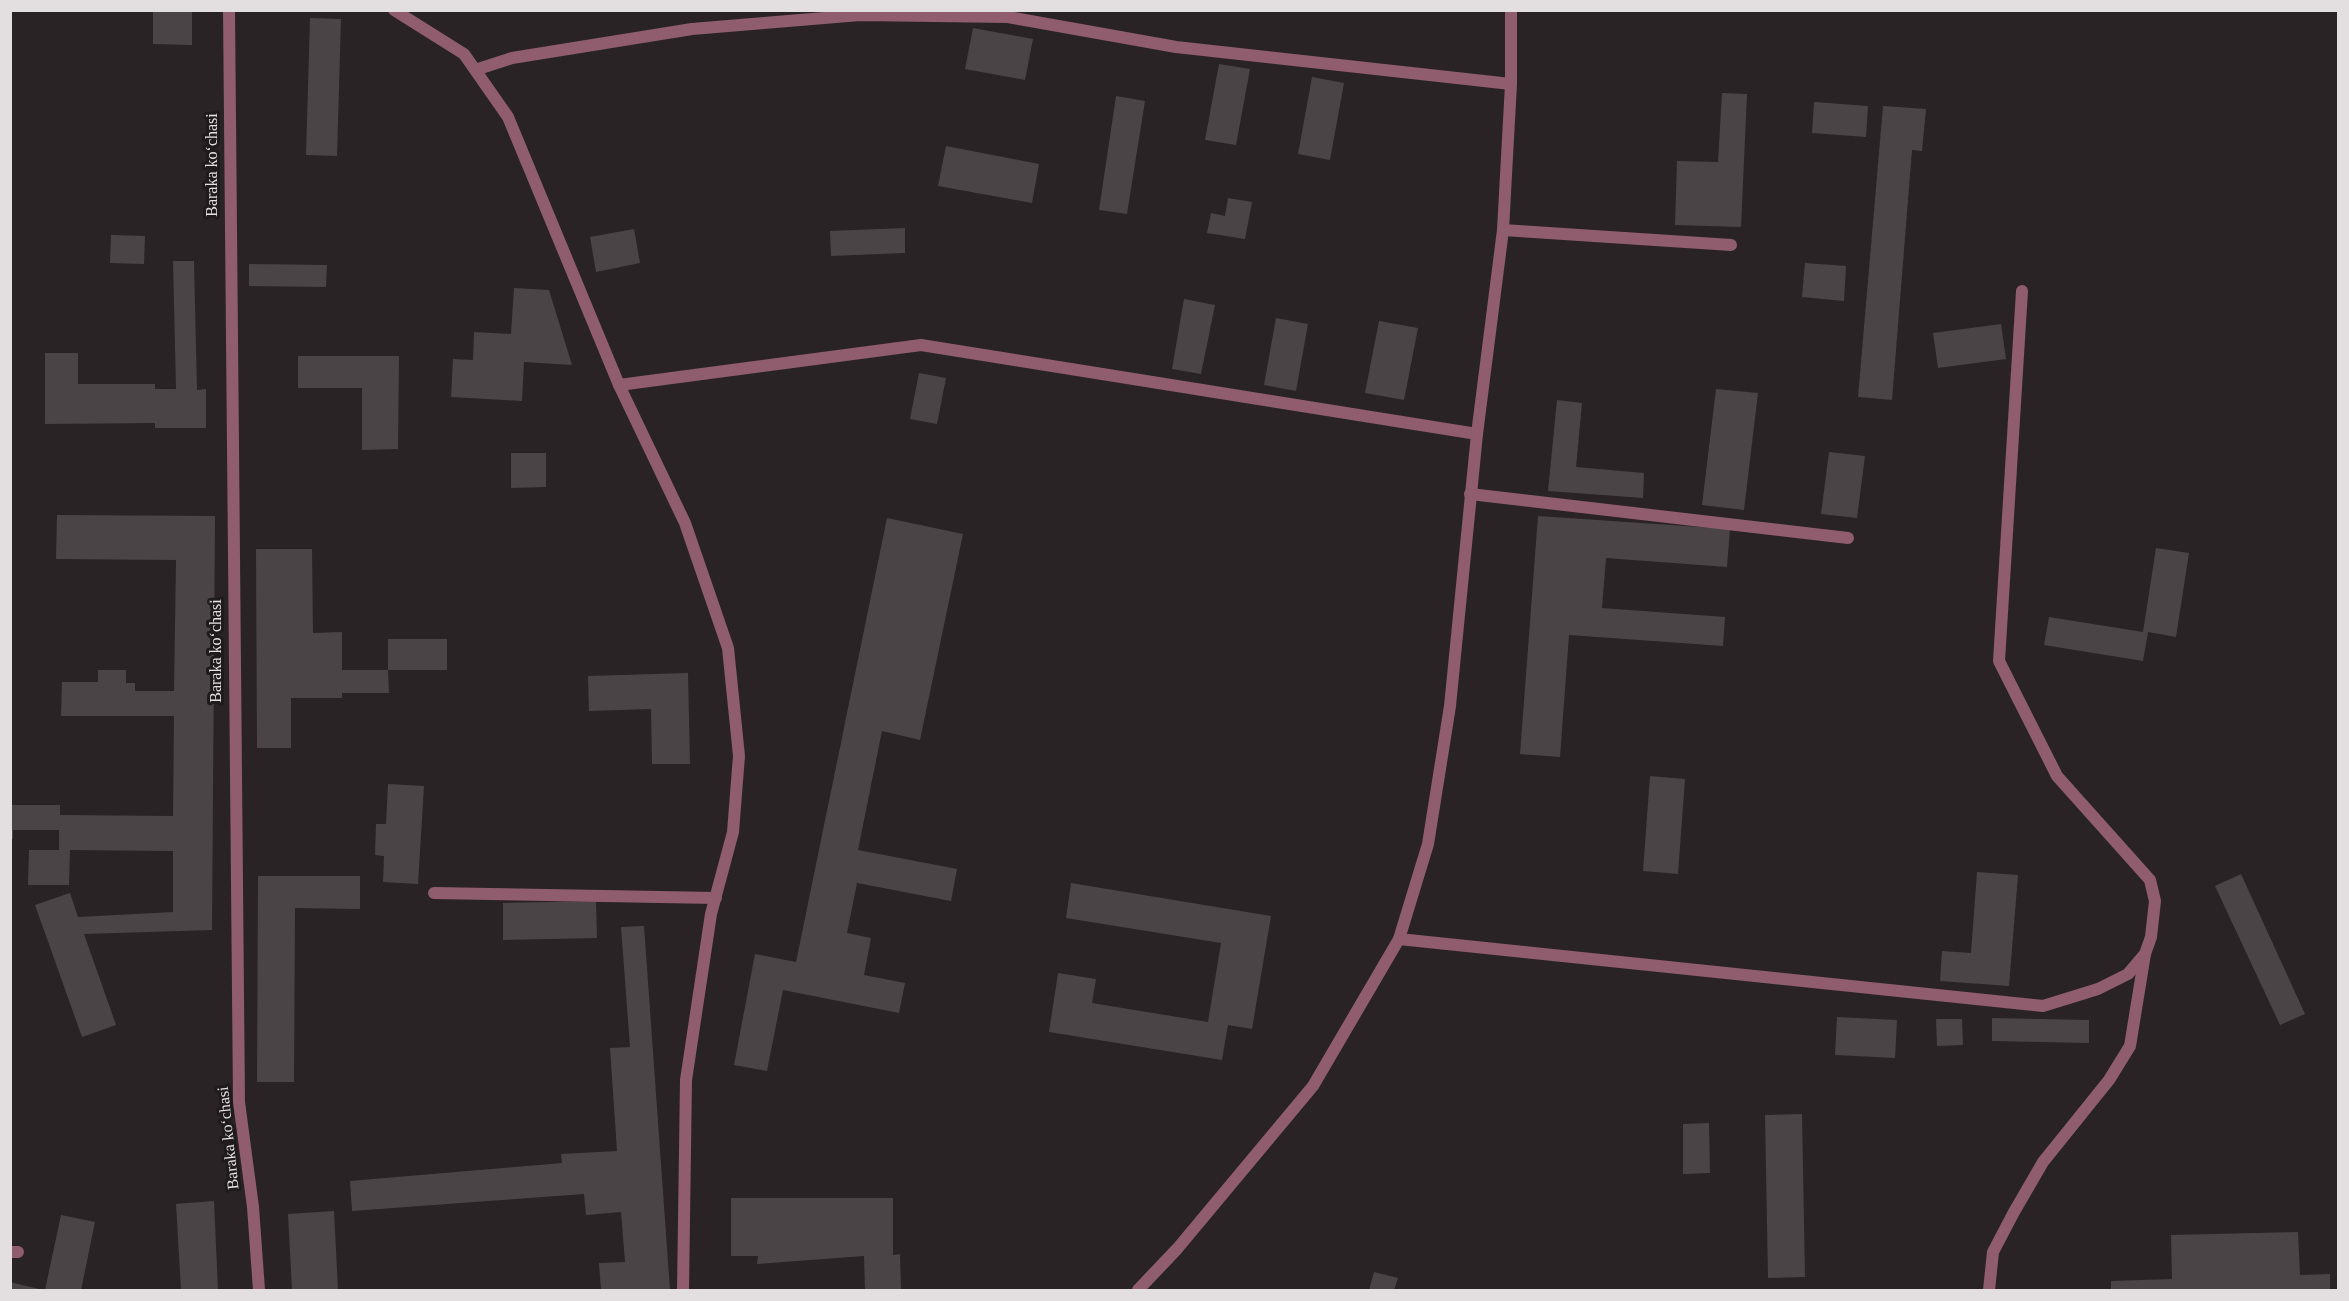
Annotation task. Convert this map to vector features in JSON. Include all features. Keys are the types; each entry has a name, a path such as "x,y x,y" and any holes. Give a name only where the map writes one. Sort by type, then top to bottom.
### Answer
{"street":[{"name":"Baraka koʻchasi","path":"229,10 239,1102 253,1207 259,1290"},
{"path":"394,10 464,54 508,117 619,385 685,523 728,648 739,756 734,832 716,898 686,1080 683,1290"},
{"path":"1138,1290 1177,1249 1313,1086 1399,939 1428,844 1450,706 1470,494 1503,230 1511,84 1511,10"},
{"path":"475,70 512,58 692,29 871,15 1008,17 1176,47 1511,84"},
{"path":"1503,230 1731,245"},
{"path":"1989,1290 1993,1252 2043,1162 2109,1080 2130,1046 2156,901 2150,880 2056,776 1999,662 2022,291"},
{"path":"619,385 921,345 1477,434"},
{"path":"1470,494 1848,538"},
{"path":"434,893 716,898"},
{"path":"1399,939 2043,1006 2098,989 2128,974 2145,954"}],"building":[{"path":"153,10 192,10 192,45 153,44"},
{"path":"310,18 341,19 337,156 306,155"},
{"path":"973,28 1033,39 1025,80 965,69"},
{"path":"1219,64 1250,69 1236,145 1205,140"},
{"path":"1312,77 1344,83 1330,160 1298,154"},
{"path":"1722,93 1747,94 1741,227 1675,225 1677,161 1718,162"},
{"path":"1116,96 1145,101 1127,214 1099,210"},
{"path":"1814,102 1868,106 1866,137 1812,133"},
{"path":"1883,106 1926,109 1922,151 1912,150 1892,400 1858,397"},
{"path":"946,146 1039,164 1032,203 938,186"},
{"path":"1228,198 1252,202 1245,239 1207,233 1211,213 1225,216"},
{"path":"905,228 905,253 831,256 830,231"},
{"path":"634,229 640,263 596,272 590,237"},
{"path":"111,235 145,236 144,264 110,263"},
{"path":"173,261 194,261 197,390 206,389 206,428 155,428 155,423 45,424 45,353 78,353 78,384 155,384 155,389 176,389"},
{"path":"1805,263 1846,266 1844,301 1802,297"},
{"path":"249,264 327,265 326,287 249,286"},
{"path":"514,288 549,290 572,365 524,362 522,401 451,397 453,359 473,360 474,332 511,334"},
{"path":"1184,299 1215,305 1201,374 1172,369"},
{"path":"1276,318 1308,324 1296,391 1264,385"},
{"path":"1379,321 1418,328 1404,400 1365,393"},
{"path":"2001,324 2006,359 1938,368 1933,333"},
{"path":"298,356 399,356 398,449 362,450 362,388 298,388"},
{"path":"919,373 946,378 937,424 910,419"},
{"path":"1716,389 1758,393 1744,510 1702,505"},
{"path":"1557,400 1582,403 1576,467 1644,473 1643,498 1548,491"},
{"path":"1829,452 1865,456 1857,518 1821,514"},
{"path":"511,453 546,453 546,487 511,488"},
{"path":"57,515 215,516 212,930 84,934 116,1025 82,1037 35,905 70,893 78,917 173,912 173,851 70,850 69,885 28,885 29,850 59,850 59,830 13,830 13,839 10,839 10,805 60,805 60,815 173,816 174,716 61,716 62,682 98,682 98,670 126,670 126,683 135,683 135,691 174,691 176,560 56,559"},
{"path":"1538,516 1730,529 1727,567 1606,558 1602,608 1725,617 1723,646 1569,635 1560,757 1520,754"},
{"path":"887,518 963,534 920,740 882,731 858,850 957,869 951,901 857,883 847,933 871,938 864,975 905,983 899,1013 783,990 767,1071 734,1065 755,954 796,962"},
{"path":"2156,548 2189,553 2176,637 2148,632 2143,661 2044,645 2049,617 2143,632"},
{"path":"256,549 312,549 313,633 342,632 342,670 388,670 389,693 342,693 342,698 291,698 291,748 257,748"},
{"path":"388,639 447,639 447,670 388,670"},
{"path":"688,673 690,764 652,764 651,709 589,711 588,676"},
{"path":"1650,776 1685,779 1678,874 1643,871"},
{"path":"388,784 424,786 418,884 383,882 384,856 375,855 376,824 386,824"},
{"path":"1977,872 2018,875 2009,986 1940,981 1942,951 1971,953"},
{"path":"2241,874 2305,1014 2280,1025 2215,886"},
{"path":"258,876 360,876 360,909 295,908 294,1082 257,1082"},
{"path":"1071,883 1271,916 1252,1029 1228,1025 1222,1060 1049,1032 1058,973 1096,979 1092,1003 1208,1022 1221,943 1066,918"},
{"path":"596,901 597,938 503,940 503,903"},
{"path":"644,926 670,1290 601,1290 599,1263 625,1262 621,1212 586,1215 584,1194 352,1211 350,1181 562,1163 561,1154 617,1151 610,1048 630,1047 621,927"},
{"path":"1837,1017 1897,1020 1895,1058 1835,1055"},
{"path":"1992,1018 2089,1020 2089,1043 1992,1041"},
{"path":"1936,1019 1962,1019 1963,1045 1937,1046"},
{"path":"1802,1114 1805,1277 1768,1278 1765,1115"},
{"path":"1709,1123 1710,1173 1683,1174 1683,1124"},
{"path":"731,1198 893,1198 893,1255 900,1254 901,1290 865,1290 864,1256 757,1264 758,1256 731,1256"},
{"path":"214,1201 218,1290 181,1290 176,1204"},
{"path":"334,1211 338,1290 292,1290 288,1214"},
{"path":"61,1215 95,1222 81,1290 45,1290"},
{"path":"2298,1232 2300,1275 2330,1274 2330,1290 2111,1290 2111,1281 2172,1279 2171,1235"},
{"path":"1374,1272 1398,1278 1394,1290 1369,1290"},
{"path":"10,1282 43,1290 10,1290"}]}
